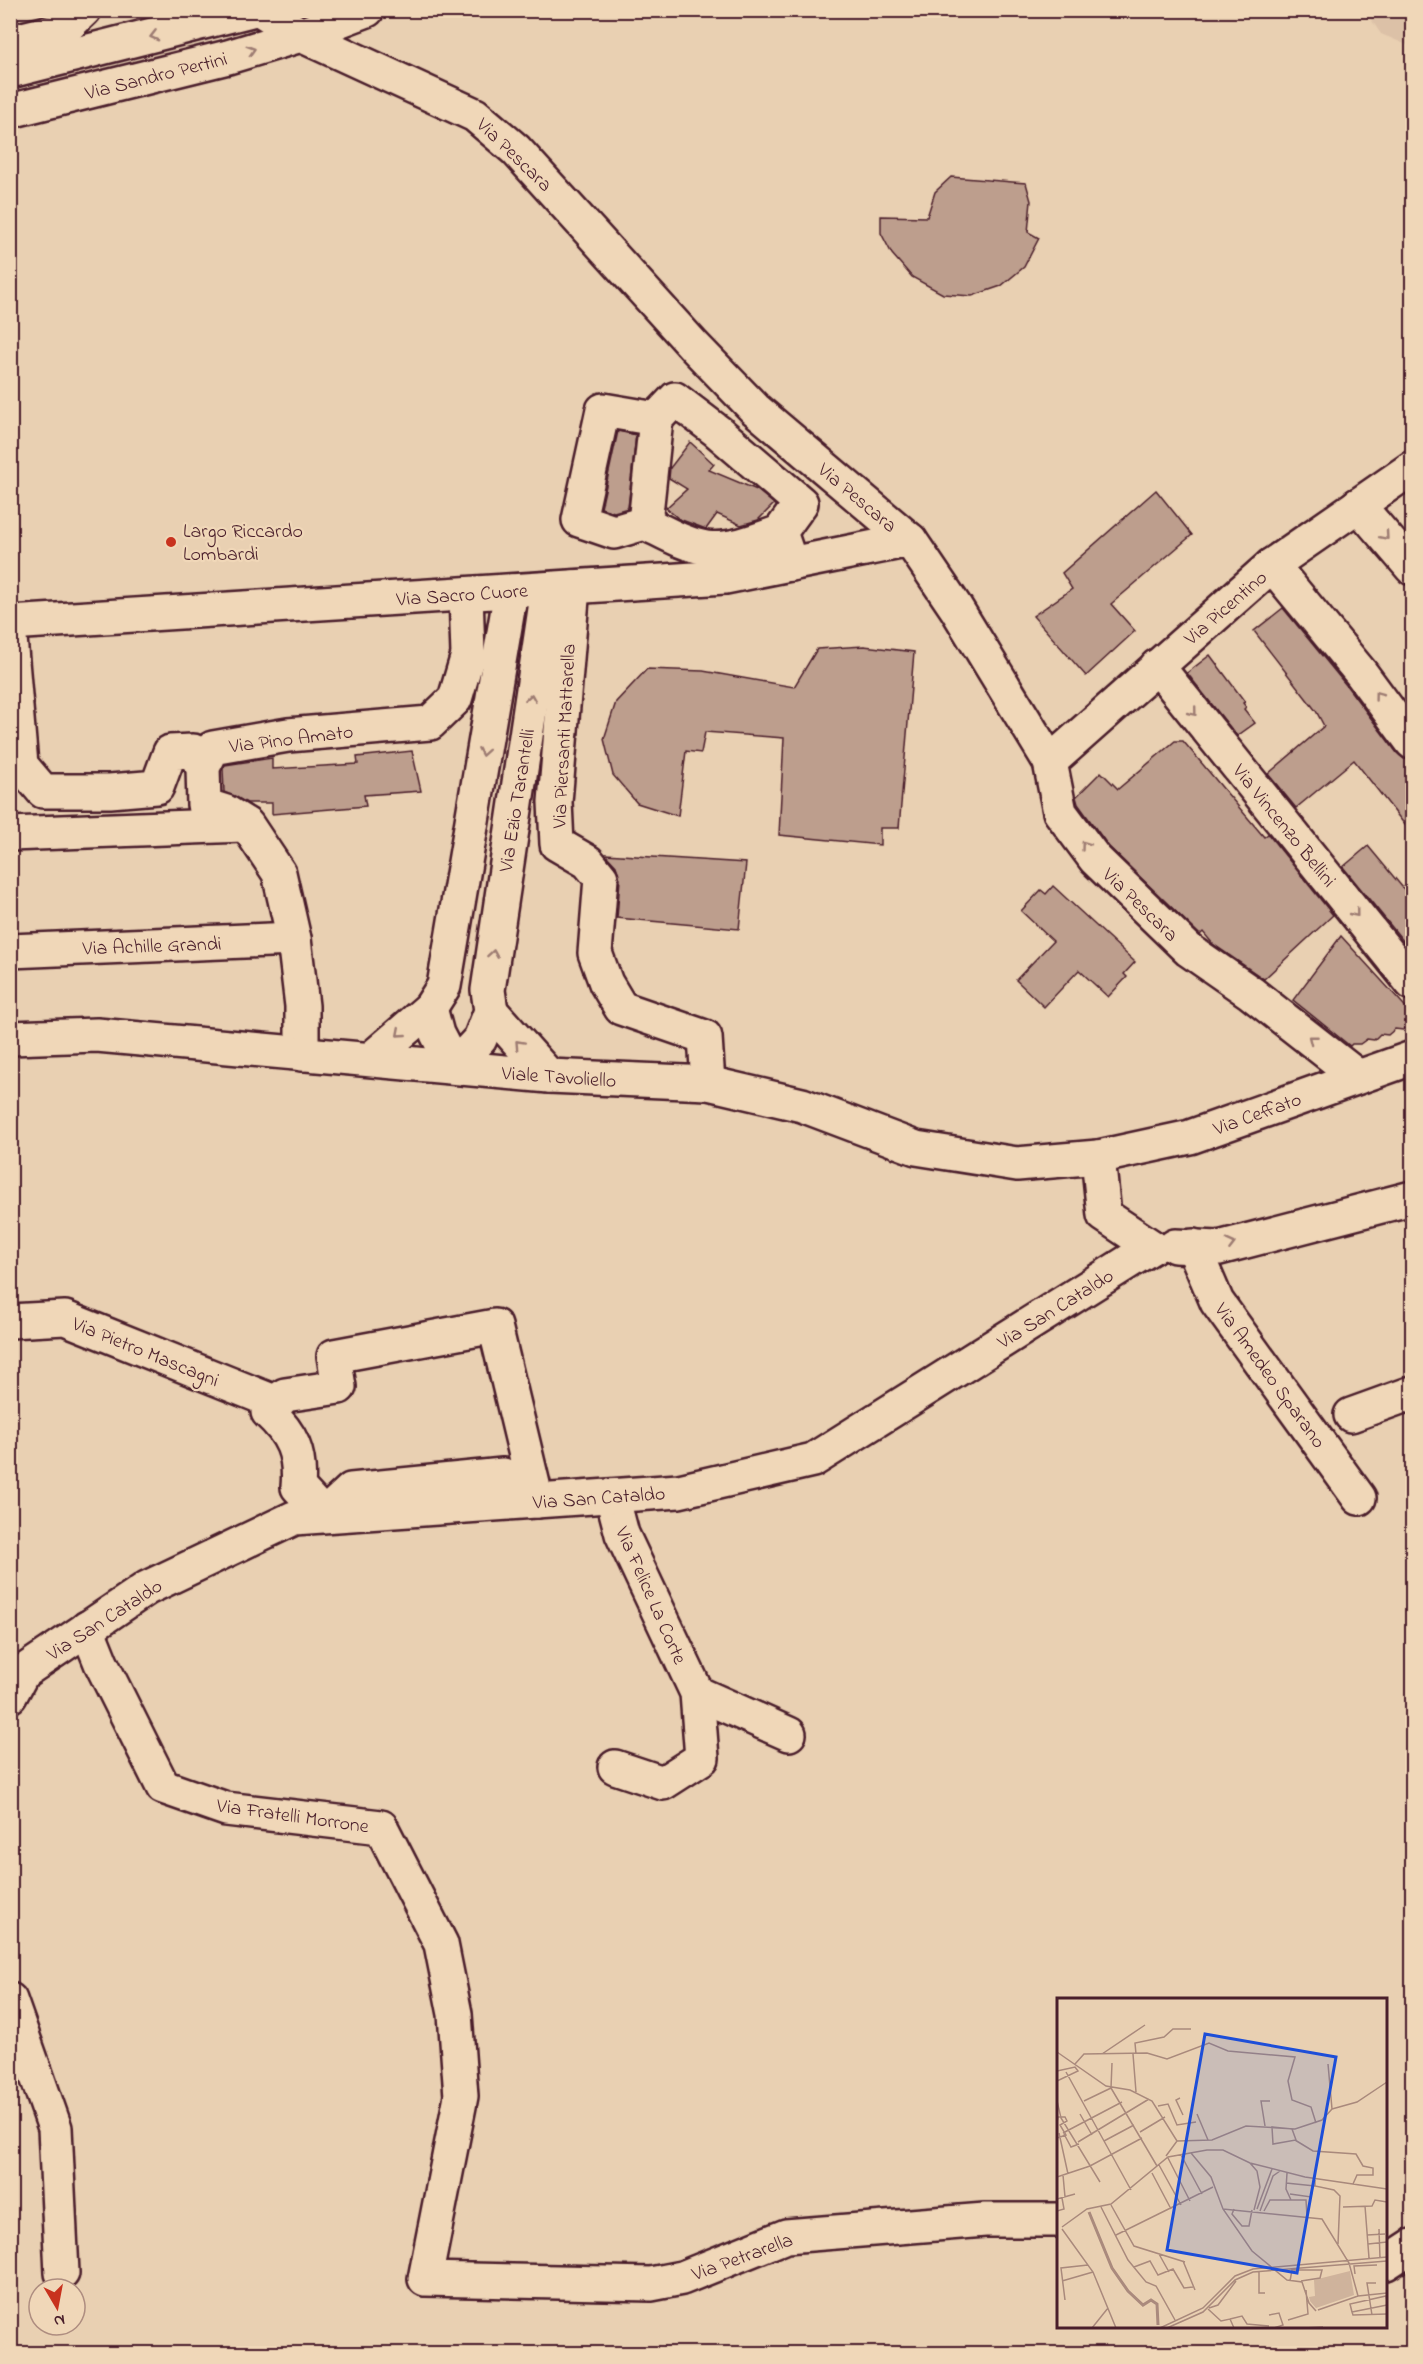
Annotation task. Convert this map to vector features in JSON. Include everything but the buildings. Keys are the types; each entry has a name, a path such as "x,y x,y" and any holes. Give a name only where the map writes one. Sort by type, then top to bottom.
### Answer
{"street":[{"path":"10,42 63,29 84,10"},
{"name":"Via Sandro Pertini","path":"10,71 251,10"},
{"name":"Via Pescara","path":"261,10 301,35 475,115 516,150 754,409 910,540 956,608 1050,762 1060,812 1095,859 1189,950 1251,993 1357,1076"},
{"name":"Via Sandro Pertini","path":"10,111 228,57 301,35 367,10"},
{"path":"645,523 656,420 675,399 717,431 801,503 780,532 746,545 707,548 674,537 645,523 614,532 579,520 603,410 656,420"},
{"name":"Via Picentino","path":"1050,762 1272,565 1413,468"},
{"path":"1358,505 1413,568"},
{"path":"574,587 614,532"},
{"path":"780,532 791,564"},
{"name":"Via Sacro Cuore","path":"10,623 724,577 910,540"},
{"path":"1272,565 1361,673 1413,742"},
{"name":"Via Ezio Tarantelli","path":"454,1067 480,1039 491,1011 488,990 574,587"},
{"name":"Via Piersanti Mattarella","path":"574,587 555,802 557,844 588,862 601,878 595,953 606,983 621,1008 705,1037 708,1083"},
{"name":"Via Ezio Tarantelli","path":"371,1059 430,1008 444,986 510,591"},
{"name":"Via Pino Amato","path":"203,767 213,748 288,735 430,723 455,699 468,655 466,594"},
{"path":"10,638 21,765 43,791 157,788 170,752 193,751 203,767 204,805 226,812 247,825 279,873 294,939 302,1006 302,1054"},
{"name":"Via Vincenzo Bellini","path":"1157,666 1413,983"},
{"path":"10,834 247,825"},
{"name":"Via Achille Grandi","path":"10,951 294,939"},
{"path":"430,1008 437,1034 454,1067"},
{"path":"491,1011 549,1076"},
{"name":"Viale Tavoliello","path":"10,1038 97,1035 549,1076 708,1083 802,1105 916,1148 1017,1164 1098,1157"},
{"name":"Via Ceffato","path":"1098,1157 1190,1137 1413,1058"},
{"path":"1098,1157 1104,1215 1152,1247 1219,1248 1413,1198"},
{"name":"Via Amedeo Sparano","path":"1193,1246 1217,1302 1359,1498"},
{"name":"Via San Cataldo","path":"17,1684 87,1628 147,1588 294,1518 679,1491 813,1460 1152,1247"},
{"name":"Via Pietro Mascagni","path":"10,1321 65,1318 277,1403"},
{"path":"324,1515 298,1487 300,1464 292,1443 283,1426 267,1412 285,1395 339,1387 334,1356 495,1326 537,1502"},
{"path":"1351,1415 1413,1393"},
{"name":"Via Felice La Corte","path":"612,1496 622,1534 697,1693 702,1758 663,1783 615,1767"},
{"name":"Via Fratelli Morrone","path":"87,1628 101,1663 163,1787 226,1809 381,1827 441,1944 455,2014 461,2096 425,2279"},
{"path":"697,1693 789,1734"},
{"path":"10,2000 55,2128 62,2273"},
{"name":"Via Petrarella","path":"425,2279 651,2284 682,2278 786,2236 985,2220 1057,2220"},
{"path":"1387,2262 1413,2246"}],"shaded area":[{"path":"1383,11 1412,11 1412,47 1381,34 1370,18"}],"place":[{"name":"Largo Riccardo Lombardi","path":"171,542"}]}
